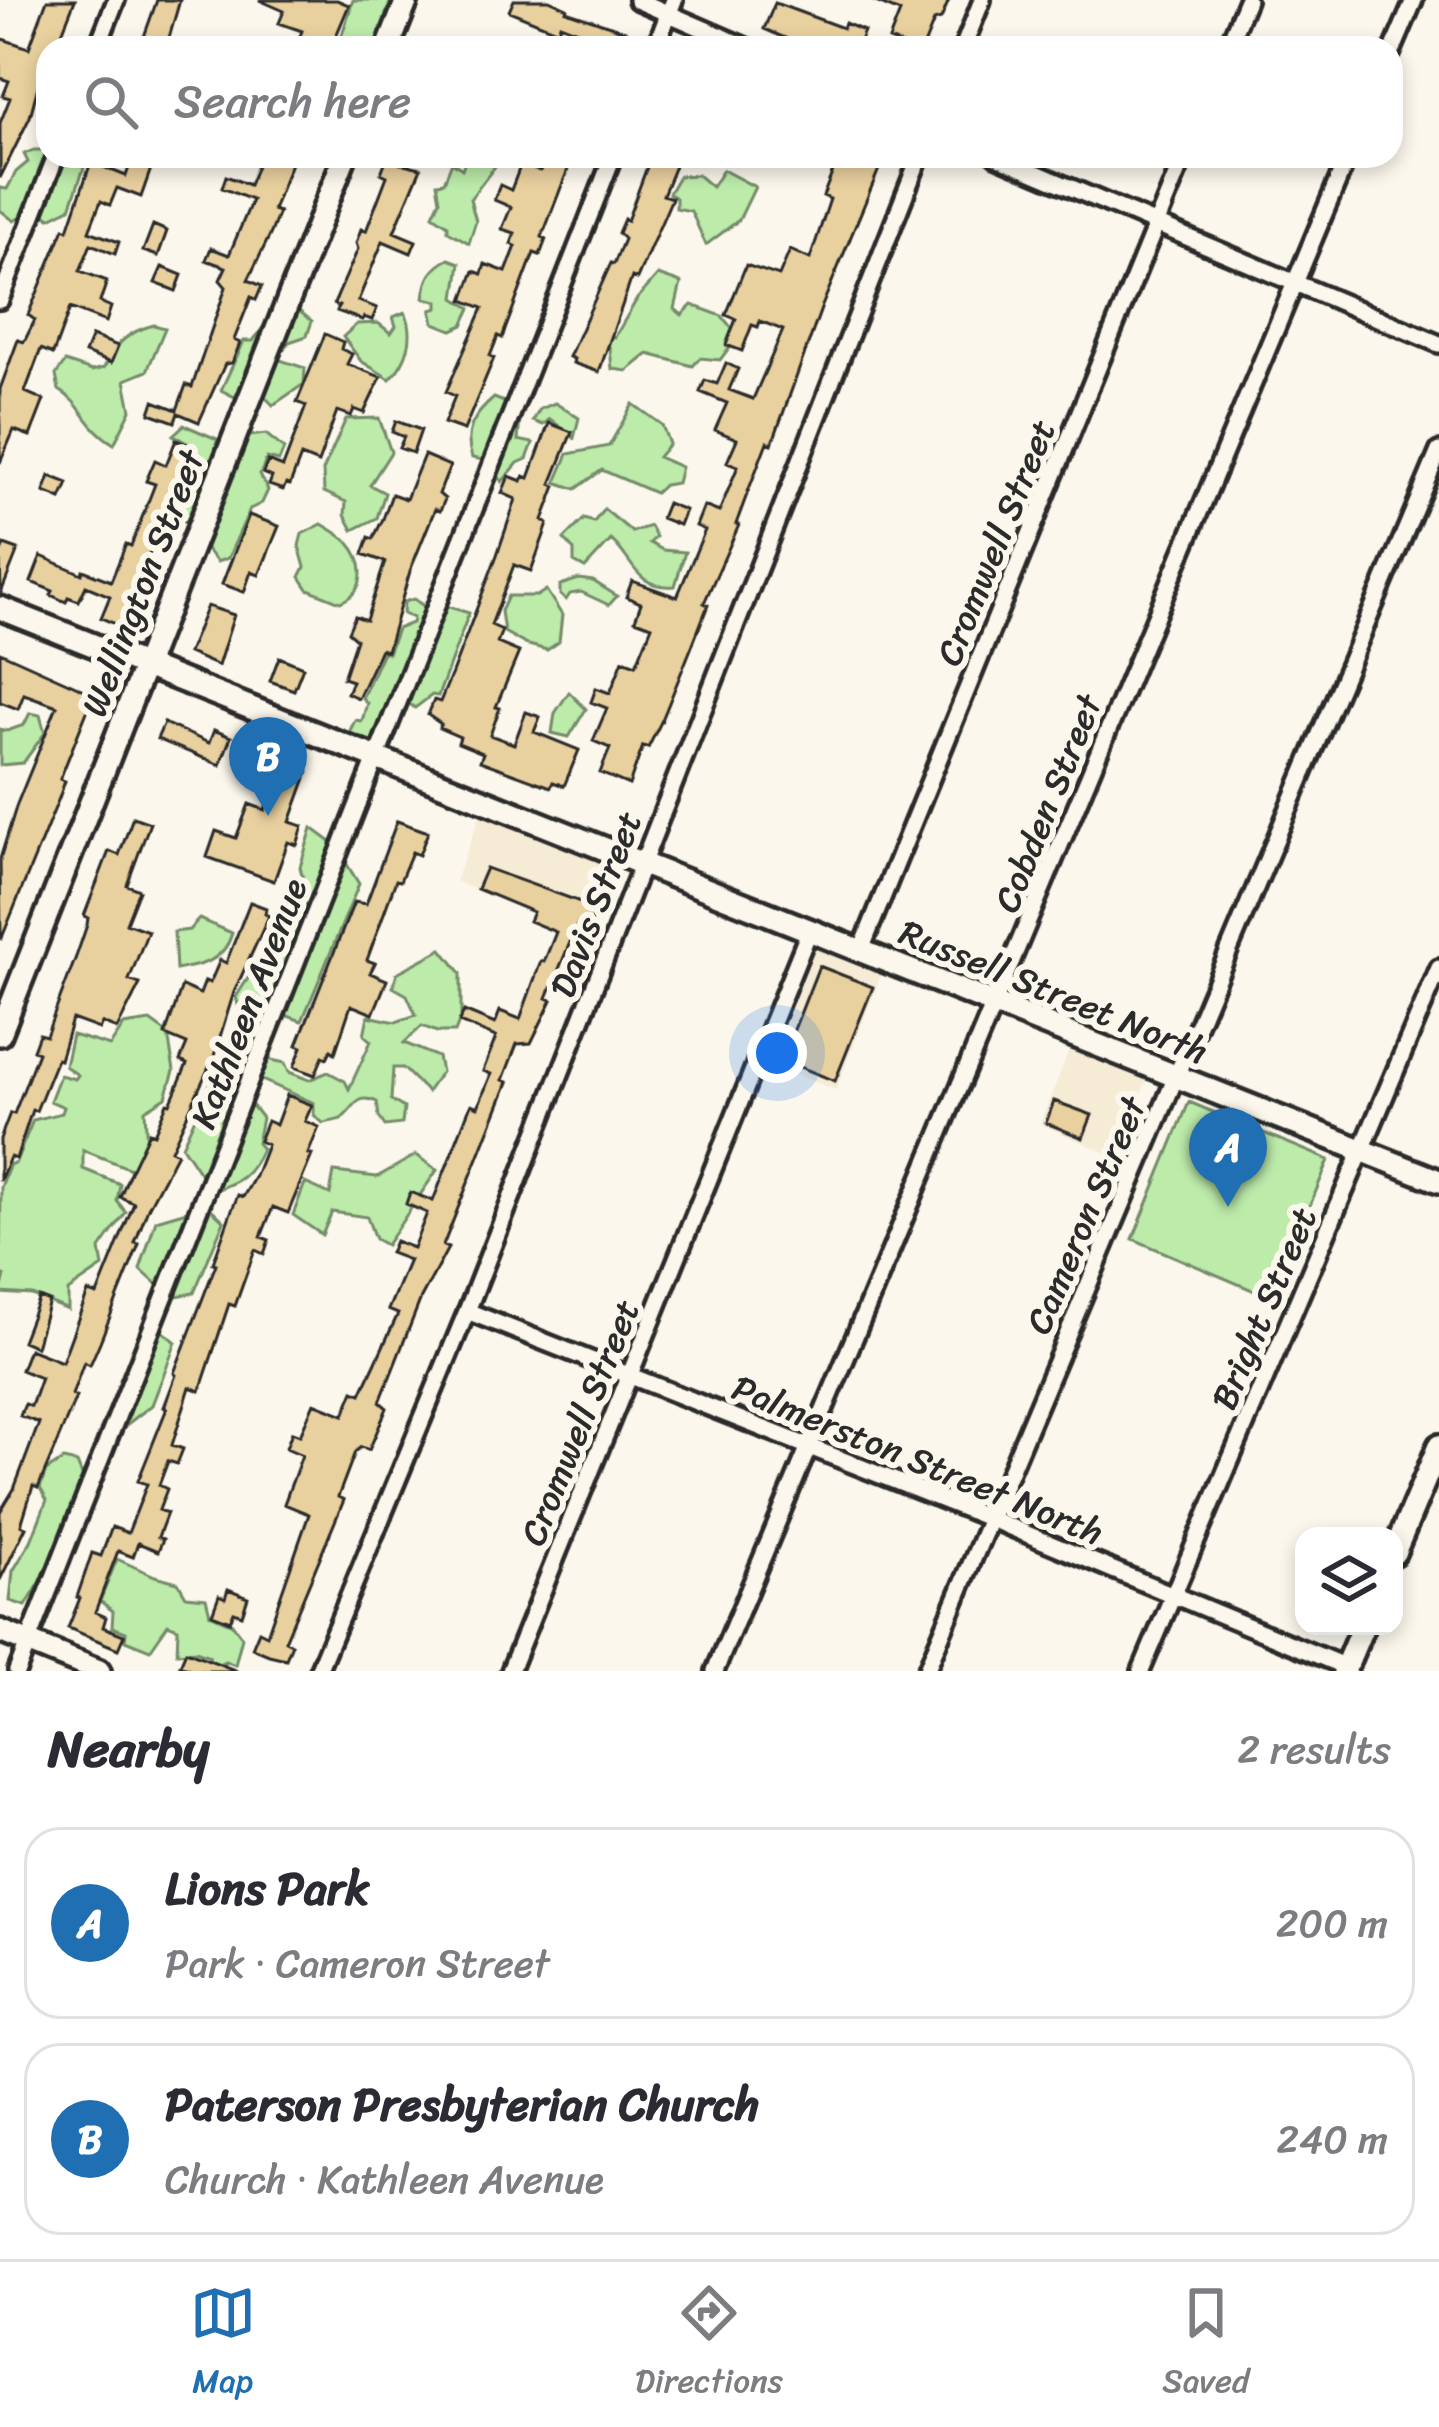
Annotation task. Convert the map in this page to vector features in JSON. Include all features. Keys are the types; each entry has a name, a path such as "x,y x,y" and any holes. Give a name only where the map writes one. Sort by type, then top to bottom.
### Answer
{"street":[{"path":"102,36 116,0"},
{"path":"393,36 407,0"},
{"path":"637,0 671,7 725,36"},
{"path":"968,36 982,0"},
{"path":"1233,36 1247,0"},
{"path":"1399,36 1414,0"},
{"path":"660,36 671,7"},
{"path":"0,300 51,168"},
{"name":"Wellington Street","path":"0,1034 340,168"},
{"name":"Kathleen Avenue","path":"17,1671 608,168"},
{"name":"Davis Street","path":"318,1671 466,1311 915,168"},
{"path":"1023,168 1439,344"},
{"name":"Cromwell Street","path":"861,950 1179,168"},
{"name":"Cobden Street","path":"716,1671 1343,168"},
{"name":"Cameron Street","path":"926,1671 1439,451"},
{"name":"Russell Street North","path":"0,608 1439,1181"},
{"name":"Cromwell Street","path":"510,1671 810,929"},
{"name":"Bright Street","path":"1141,1671 1439,968"},
{"name":"Palmerston Street North","path":"466,1311 991,1520 1345,1669"},
{"path":"1403,1532 1439,1446"},
{"path":"0,1631 99,1671"},
{"path":"1345,1669 1359,1635"}],"shaded area":[{"path":"481,814 622,869 594,939 455,881"},
{"path":"815,949 881,975 836,1090 770,1065"},
{"path":"1069,1050 1146,1081 1117,1157 1040,1124"}],"green space":[{"path":"353,0 391,0 378,36 342,36"},
{"path":"36,150 36,168 44,168 27,213 14,221 0,210 0,188 7,189 28,162 24,154"},
{"path":"54,168 84,168 70,208 50,218 42,212"},
{"path":"450,168 494,168 470,199 476,221 469,243 433,215 440,200 437,183 444,182"},
{"path":"723,170 755,187 739,220 706,245 691,211 676,208 676,198 669,193 679,176 698,175 712,187"},
{"path":"449,259 460,263 455,298 471,308 463,325 452,330 434,323 431,310 438,308 438,301 424,298 430,275"},
{"path":"658,275 681,283 675,309 682,315 692,305 722,316 738,336 720,360 700,358 693,366 648,354 627,371 612,369 610,348 603,346 607,336 615,337"},
{"path":"299,311 312,321 307,336 289,342 277,359 305,368 304,384 273,405 262,394 243,401 221,390 244,341 253,341 264,326 283,335"},
{"path":"405,312 408,347 390,379 361,361 343,337 357,324 378,323 391,333 396,326 393,317"},
{"path":"154,325 165,328 147,371 125,380 131,410 114,444 59,390 56,375 65,362 92,371 104,368 123,340"},
{"path":"494,398 514,406 520,419 518,440 533,443 527,459 502,482 489,461 472,458 469,440 472,424"},
{"path":"555,403 579,418 574,438 550,419 543,425 533,421 540,409"},
{"path":"633,404 662,425 669,444 658,457 681,467 677,483 655,493 602,470 576,489 556,482 568,454 609,446"},
{"path":"379,418 391,452 370,485 385,493 377,518 353,530 345,515 346,502 324,492 323,471 346,419"},
{"path":"184,425 217,439 214,463 227,469 249,436 266,434 284,449 279,461 267,458 260,475 268,490 262,503 250,509 228,558 217,562 205,548 220,505 218,495 195,522 171,520 194,447 173,435"},
{"path":"604,509 632,532 650,526 656,537 650,543 663,550 685,552 675,586 643,578 611,540 585,568 574,562 574,550 564,539 584,519 594,522"},
{"path":"322,524 348,542 358,558 359,584 340,602 308,589 300,577 305,567 299,546 302,534"},
{"path":"579,579 593,581 617,596 609,605 581,592 566,600 560,595 560,585"},
{"path":"546,590 562,615 559,642 547,650 504,632 501,611 508,596 537,596"},
{"path":"414,599 425,607 416,631 432,636 446,606 469,613 438,696 432,695 415,708 394,693 390,698 403,708 394,730 366,747 346,739 355,720 362,721 367,703 362,698 383,652 388,653 397,629 412,623 413,618 403,614 404,602"},
{"path":"569,692 586,709 569,737 552,733 555,713"},
{"path":"30,713 40,715 45,733 23,763 0,765 0,729 24,725"},
{"path":"312,828 335,845 359,884 302,1021 282,1014 261,1039 247,1038 236,997 261,958 282,907 298,906 307,895 300,867"},
{"path":"199,919 232,933 228,942 211,960 176,970 174,932 189,930"},
{"path":"442,949 461,973 461,1017 455,1032 422,1026 404,1043 438,1057 441,1072 427,1092 403,1068 393,1068 391,1100 404,1108 402,1124 385,1126 377,1102 364,1099 341,1119 323,1123 314,1115 314,1103 255,1077 263,1058 285,1063 289,1072 309,1080 328,1072 345,1081 349,1089 371,1041 364,1035 368,1016 396,1022 416,1015 407,995 393,987 397,973"},
{"path":"150,1021 168,1034 174,1071 166,1097 145,1110 147,1148 133,1170 83,1150 83,1169 120,1184 117,1201 126,1212 100,1249 103,1267 68,1291 68,1310 32,1295 0,1293 5,1276 0,1272 1,1187 33,1120 62,1113 64,1107 50,1101 60,1075 75,1079 78,1075 65,1066 72,1035 110,1046 124,1025"},
{"path":"211,1082 240,1090 262,1118 257,1143 262,1149 253,1166 237,1181 212,1191 182,1146"},
{"path":"1189,1102 1329,1160 1271,1298 1133,1239"},
{"path":"416,1155 437,1170 386,1245 375,1239 367,1217 332,1212 322,1235 293,1215 305,1183 330,1194 334,1172 377,1177"},
{"path":"207,1205 224,1221 194,1293 171,1297 140,1269 156,1220"},
{"path":"159,1328 176,1342 152,1405 117,1432 115,1395"},
{"path":"63,1460 77,1463 83,1478 47,1571 26,1606 10,1601 13,1571 47,1500 40,1488 46,1471"},
{"path":"117,1559 178,1582 186,1596 206,1598 210,1614 232,1624 242,1637 235,1665 225,1661 212,1667 209,1656 196,1651 177,1653 178,1628 168,1624 150,1650 125,1640 126,1632 112,1627 113,1611 100,1601"}],"building":[{"path":"47,0 75,0 61,36 36,36 36,94 0,178 0,123 10,98 3,96 9,81 0,78 0,38 29,48"},
{"path":"157,0 180,0 170,36 144,36"},
{"path":"259,0 337,0 349,5 336,36 300,36 302,31 279,23 284,11"},
{"path":"514,0 549,0 566,11 625,31 623,36 590,36 560,24 558,31 509,11"},
{"path":"871,0 949,0 928,36 891,36 900,12"},
{"path":"775,3 864,31 862,36 780,36 764,29"},
{"path":"89,168 126,176 129,168 151,168 141,197 117,188 110,205 101,201 89,231 119,242 115,254 91,244 80,271 107,281 100,302 111,307 106,322 70,308 53,354 41,349 25,392 44,400 30,436 14,430 0,463 0,389 18,340 24,342 35,320 28,315 64,228 68,230"},
{"path":"256,168 289,168 273,210 279,212 248,280 262,286 256,300 251,297 234,340 240,343 232,363 225,364 199,422 178,413 175,422 150,413 154,401 177,410 186,385 192,387 226,287 220,280 226,267 206,260 211,248 229,255 252,200 222,188 226,176 249,185"},
{"path":"383,168 421,168 394,232 416,241 411,253 383,241 358,301 377,308 372,320 362,320 337,311 339,306 334,304 358,249 361,229 366,231 387,176 381,173"},
{"path":"519,168 568,168 542,237 546,239 540,255 534,253 464,430 444,423 455,396 446,392 483,308 463,300 474,271 482,274 485,264 506,272 516,246 511,244 515,233 502,229 511,207 494,200 500,185 511,190"},
{"path":"647,168 674,168 663,195 672,198 637,279 632,277 599,372 569,357 614,264 624,239 618,233"},
{"path":"834,168 880,168 772,444 767,442 662,720 648,748 643,746 629,785 600,773 610,748 593,741 607,708 591,702 596,688 610,693 623,660 636,665 652,626 635,620 641,603 626,597 632,581 677,597 705,530 696,526 704,506 719,512 738,466 727,462 737,439 715,430 727,403 700,392 705,380 717,384 726,363 738,369 729,390 753,399 783,330 760,321 758,327 752,325 742,351 726,345 736,319 726,315 746,265 779,276 790,250 810,259 830,199 823,196"},
{"path":"153,225 167,231 158,256 143,251"},
{"path":"162,267 182,275 176,291 155,283"},
{"path":"325,334 343,342 341,349 352,354 347,364 381,377 364,413 354,409 351,416 337,411 318,463 301,456 290,485 283,490 269,485 272,477 263,473 268,461 283,467 306,406 297,402"},
{"path":"92,336 118,346 111,363 85,353"},
{"path":"396,421 421,430 413,453 399,448 404,437 392,432"},
{"path":"549,423 572,432 551,484 556,486 543,520 548,524 531,571 514,565 491,625 502,630 497,643 519,652 490,735 514,744 526,712 540,717 534,732 579,750 564,786 553,782 551,787 480,761 483,753 458,743 460,737 439,728 441,724 428,715 434,700 440,702 452,673 516,499 502,493 509,476 522,481 524,476 529,478"},
{"path":"176,440 194,447 148,557 144,556 120,626 101,618 110,596 86,586 79,601 68,597 66,602 31,582 41,556 111,581 126,544 131,546 155,484 146,481 155,460 166,465"},
{"path":"424,455 450,466 439,494 445,499 440,511 435,509 410,571 387,651 381,649 358,698 347,693 352,681 343,678 356,639 348,632 355,616 366,620 385,562 363,554 392,494 406,499"},
{"path":"50,476 68,483 61,499 44,492"},
{"path":"667,503 685,510 679,525 661,518"},
{"path":"249,515 279,526 259,575 251,572 244,592 222,584"},
{"path":"4,545 18,550 1,593 0,554"},
{"path":"207,606 234,615 218,666 188,653"},
{"path":"0,652 100,697 94,712 88,709 60,779 65,781 59,798 1,940 0,859 57,706 24,694 18,709 0,702"},
{"path":"279,657 303,667 294,690 270,681"},
{"path":"164,723 209,743 214,730 231,737 220,765 157,739"},
{"path":"282,762 308,772 290,822 303,826 297,845 288,842 274,881 207,857 216,831 236,838 249,804 265,810"},
{"path":"133,817 150,823 127,885 139,890 126,923 148,931 129,980 140,984 117,1029 102,1023 99,1029 72,1019 60,1060 36,1111 32,1110 16,1159 10,1157 0,1181 0,1139 38,1052 33,1050 39,1034 46,1036 109,851 119,855"},
{"path":"397,821 428,832 419,855 412,852 400,881 396,880 367,960 375,963 370,973 387,980 373,1014 351,1005 335,1053 331,1050 327,1058 323,1056 315,1075 294,1067 302,1047 297,1045 354,902 366,904"},
{"path":"486,868 597,908 589,928 578,923 547,998 552,1000 531,1043 517,1044 503,1080 508,1082 443,1246 448,1248 421,1298 380,1402 387,1408 369,1450 361,1447 355,1452 338,1497 344,1500 285,1641 292,1644 286,1659 269,1655 252,1648 259,1631 267,1635 309,1514 284,1504 302,1455 286,1448 292,1432 300,1435 314,1403 344,1415 354,1391 361,1394 398,1314 388,1310 409,1260 390,1253 395,1241 413,1248 427,1213 406,1204 410,1192 433,1201 471,1104 478,1107 491,1074 483,1071 496,1037 459,1022 464,1011 495,1024 500,1011 520,1019 556,932 529,921 533,912 477,889"},
{"path":"250,902 266,908 269,916 171,1150 177,1153 148,1208 135,1243 139,1244 100,1342 90,1365 84,1362 72,1395 76,1397 38,1488 33,1486 21,1525 26,1527 0,1580 0,1512 39,1423 20,1416 25,1404 31,1406 41,1378 21,1370 29,1349 62,1362 88,1292 97,1295 134,1203 120,1197 187,1064 180,1061 187,1044 165,1035 182,986 200,994 205,981 210,983 220,960 226,963"},
{"path":"819,966 873,987 835,1081 782,1060"},
{"path":"287,1095 312,1105 305,1121 319,1127 308,1154 312,1155 288,1213 273,1207 261,1237 269,1240 264,1254 255,1250 235,1306 229,1304 200,1391 190,1387 172,1445 183,1449 177,1464 168,1461 159,1485 167,1489 159,1510 167,1513 158,1551 138,1543 133,1557 118,1551 95,1612 106,1617 103,1627 124,1635 118,1649 68,1628 77,1597 92,1553 101,1556 112,1527 128,1533 147,1484 138,1481 230,1215 238,1195 243,1197 255,1176 267,1145 259,1141 267,1121 276,1125"},
{"path":"1054,1101 1092,1115 1083,1138 1046,1123"},
{"path":"39,1297 49,1301 36,1347 22,1341"},
{"path":"228,1589 248,1597 242,1615 234,1612 230,1621 212,1614 219,1595 225,1598"},
{"path":"186,1651 235,1670 195,1671 180,1665"}],"place":[{"name":"Paterson Presbyterian Church","path":"268,816"},
{"name":"Lions Park","path":"1228,1207"}]}
